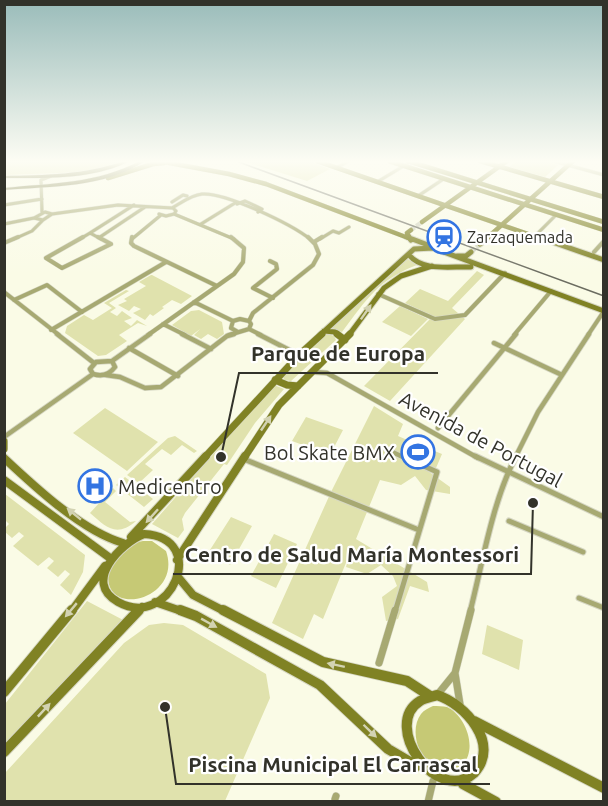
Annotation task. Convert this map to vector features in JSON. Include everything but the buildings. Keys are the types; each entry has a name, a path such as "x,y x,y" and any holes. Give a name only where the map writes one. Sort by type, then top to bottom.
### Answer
{"main road":[{"path":"304,199 440,252 505,273 603,311"},
{"path":"425,199 603,260"},
{"path":"422,222 456,199"},
{"path":"507,199 603,230"},
{"path":"480,244 530,199 603,222"},
{"path":"4,692 88,591 108,561 275,380 378,280 409,255 415,244 407,233 411,230"},
{"path":"414,249 433,248"},
{"path":"440,252 440,262"},
{"path":"452,256 461,257 471,252"},
{"path":"409,255 417,264 440,262 485,268"},
{"path":"177,560 273,413 345,340 378,294 399,277 440,262"},
{"path":"324,331 336,333 345,340"},
{"path":"275,380 287,385 298,386"},
{"path":"4,439 4,449"},
{"path":"4,458 96,533 116,543 144,534 163,537 173,546 178,577 169,591 155,602 142,607 127,607 115,602 106,591 104,578 108,561"},
{"path":"4,480 108,561"},
{"path":"155,602 196,616 320,685 388,749 417,766 433,781 448,786 463,784 473,777 482,751 480,736 474,721 460,704 451,698 433,696 407,681 323,662 193,595 178,577"},
{"path":"4,752 142,607"},
{"path":"417,766 409,749 406,730 410,714 418,702 433,696"},
{"path":"474,721 603,788"},
{"path":"463,784 496,801"}],"street":[{"path":"4,205 42,199 42,212"},
{"path":"172,202 177,199"},
{"path":"34,218 42,212 52,214 134,205 161,209 172,208 186,199"},
{"path":"221,199 281,222 314,242 318,253 314,265 253,313 249,321 251,324 249,329"},
{"path":"201,224 236,203"},
{"path":"90,233 111,243 110,246 60,268 46,258 134,205"},
{"path":"100,237 145,206"},
{"path":"172,208 176,211 174,214"},
{"path":"161,209 159,212 161,215"},
{"path":"4,243 32,231 52,214"},
{"path":"93,374 90,369 94,363 104,359 112,360 217,286 241,266 245,257 244,248 235,239 174,214 161,215 138,231 132,237 131,243 134,246 217,286"},
{"path":"538,233 555,216"},
{"path":"4,224 34,218 43,220"},
{"path":"314,242 333,231 339,233 349,227"},
{"path":"594,252 603,241"},
{"path":"318,253 324,253"},
{"path":"270,261 276,264 277,269 253,288 273,298"},
{"path":"51,330 166,262"},
{"path":"378,294 435,319 466,314 505,273"},
{"path":"14,300 45,285 82,312"},
{"path":"438,428 550,291"},
{"path":"4,292 94,363"},
{"path":"194,302 233,321 240,319 249,321"},
{"path":"460,704 455,673 507,473 529,427 603,311"},
{"path":"233,321 231,328 238,332"},
{"path":"163,324 211,349"},
{"path":"4,439 93,374 118,376 139,388 152,390 178,376 227,336 238,332 249,329 299,355"},
{"path":"495,343 501,350 562,375"},
{"path":"129,348 178,376"},
{"path":"106,375 115,367 112,360"},
{"path":"324,363 327,373"},
{"name":"Avenida de Portugal","path":"314,372 327,373 456,447 603,517"},
{"path":"379,663 437,472 386,449"},
{"path":"246,460 419,530"},
{"path":"509,521 583,552"},
{"path":"579,598 603,608"},
{"path":"433,696 455,673"},
{"path":"428,801 433,781"}],"shaded area":[{"path":"406,258 417,265 392,277 374,292 342,332 332,328 334,324"},
{"path":"477,271 484,275 452,308 465,319 390,401 364,386 433,316 405,303 420,289 448,301"},
{"path":"151,275 192,296 181,304 172,300 153,316 150,314 145,320 133,313 141,309 134,306 129,311 118,305 146,286 139,282"},
{"path":"126,290 129,291 109,303 116,308 110,312 117,316 122,311 132,318 124,321 131,326 137,320 147,326 138,323 119,335 127,341 106,355 98,356 65,333 67,326 84,315 93,320 112,308 104,303"},
{"path":"400,306 428,319 411,336 382,322"},
{"path":"199,310 222,322 224,334 217,339 208,334 201,339 194,335 200,329 191,336 172,325 191,311"},
{"path":"325,333 334,336 336,340 291,381 284,380 283,376"},
{"path":"274,385 284,389 255,423 227,465 224,464 185,513 182,519 184,530 178,538 152,524"},
{"path":"374,406 403,424 398,436 419,445 426,444 432,450 442,454 436,468 393,450 388,461 391,455 425,469 450,487 450,494 426,490 415,476 401,485 380,480 356,539 427,582 429,592 410,586 398,619 386,621 382,597 397,586 393,576 381,565 367,574 346,567 350,553 323,619 314,614 303,639 272,623 331,492"},
{"path":"105,408 158,442 127,471 73,433"},
{"path":"306,417 343,430 330,455 292,441"},
{"path":"175,436 197,451 194,453 182,445 171,455 162,449 145,464 153,470 139,483 127,475 168,438"},
{"path":"125,477 153,499 144,507 116,485"},
{"path":"113,488 116,491 105,502 130,522 136,521 123,529 112,529 90,513"},
{"path":"5,494 85,555 83,572 71,595 60,585 70,574 65,570 58,577 47,568 54,561 49,557 38,566 13,546 24,536 19,532 12,538 5,532 9,524 5,520"},
{"path":"231,517 252,526 230,565 208,553"},
{"path":"274,534 297,544 276,588 251,576"},
{"path":"152,541 166,551 168,569 163,583 152,593 139,598 125,599 115,594 109,582 110,564 133,543"},
{"path":"87,601 127,622 5,743 5,704"},
{"path":"164,623 183,625 266,674 270,698 225,801 5,801 5,773 124,643 149,625"},
{"path":"487,625 523,640 519,670 482,654"},
{"path":"433,706 447,707 453,711 464,724 467,732 469,749 467,757 462,765 451,771 439,769 430,764 420,752 417,744 417,721 422,713"}],"tunnel":[{"path":"411,230 422,222"},
{"path":"471,252 480,244"}],"railway":[{"path":"339,199 604,296"}],"place":[{"name":"Zarzaquemada","path":"444,237"},
{"name":"Bol Skate BMX","path":"418,452"},
{"name":"Parque de Europa","path":"221,457"},
{"name":"Medicentro","path":"95,486"},
{"name":"Centro de Salud María Montessori","path":"533,503"},
{"name":"Piscina Municipal El Carrascal","path":"165,707"}]}
